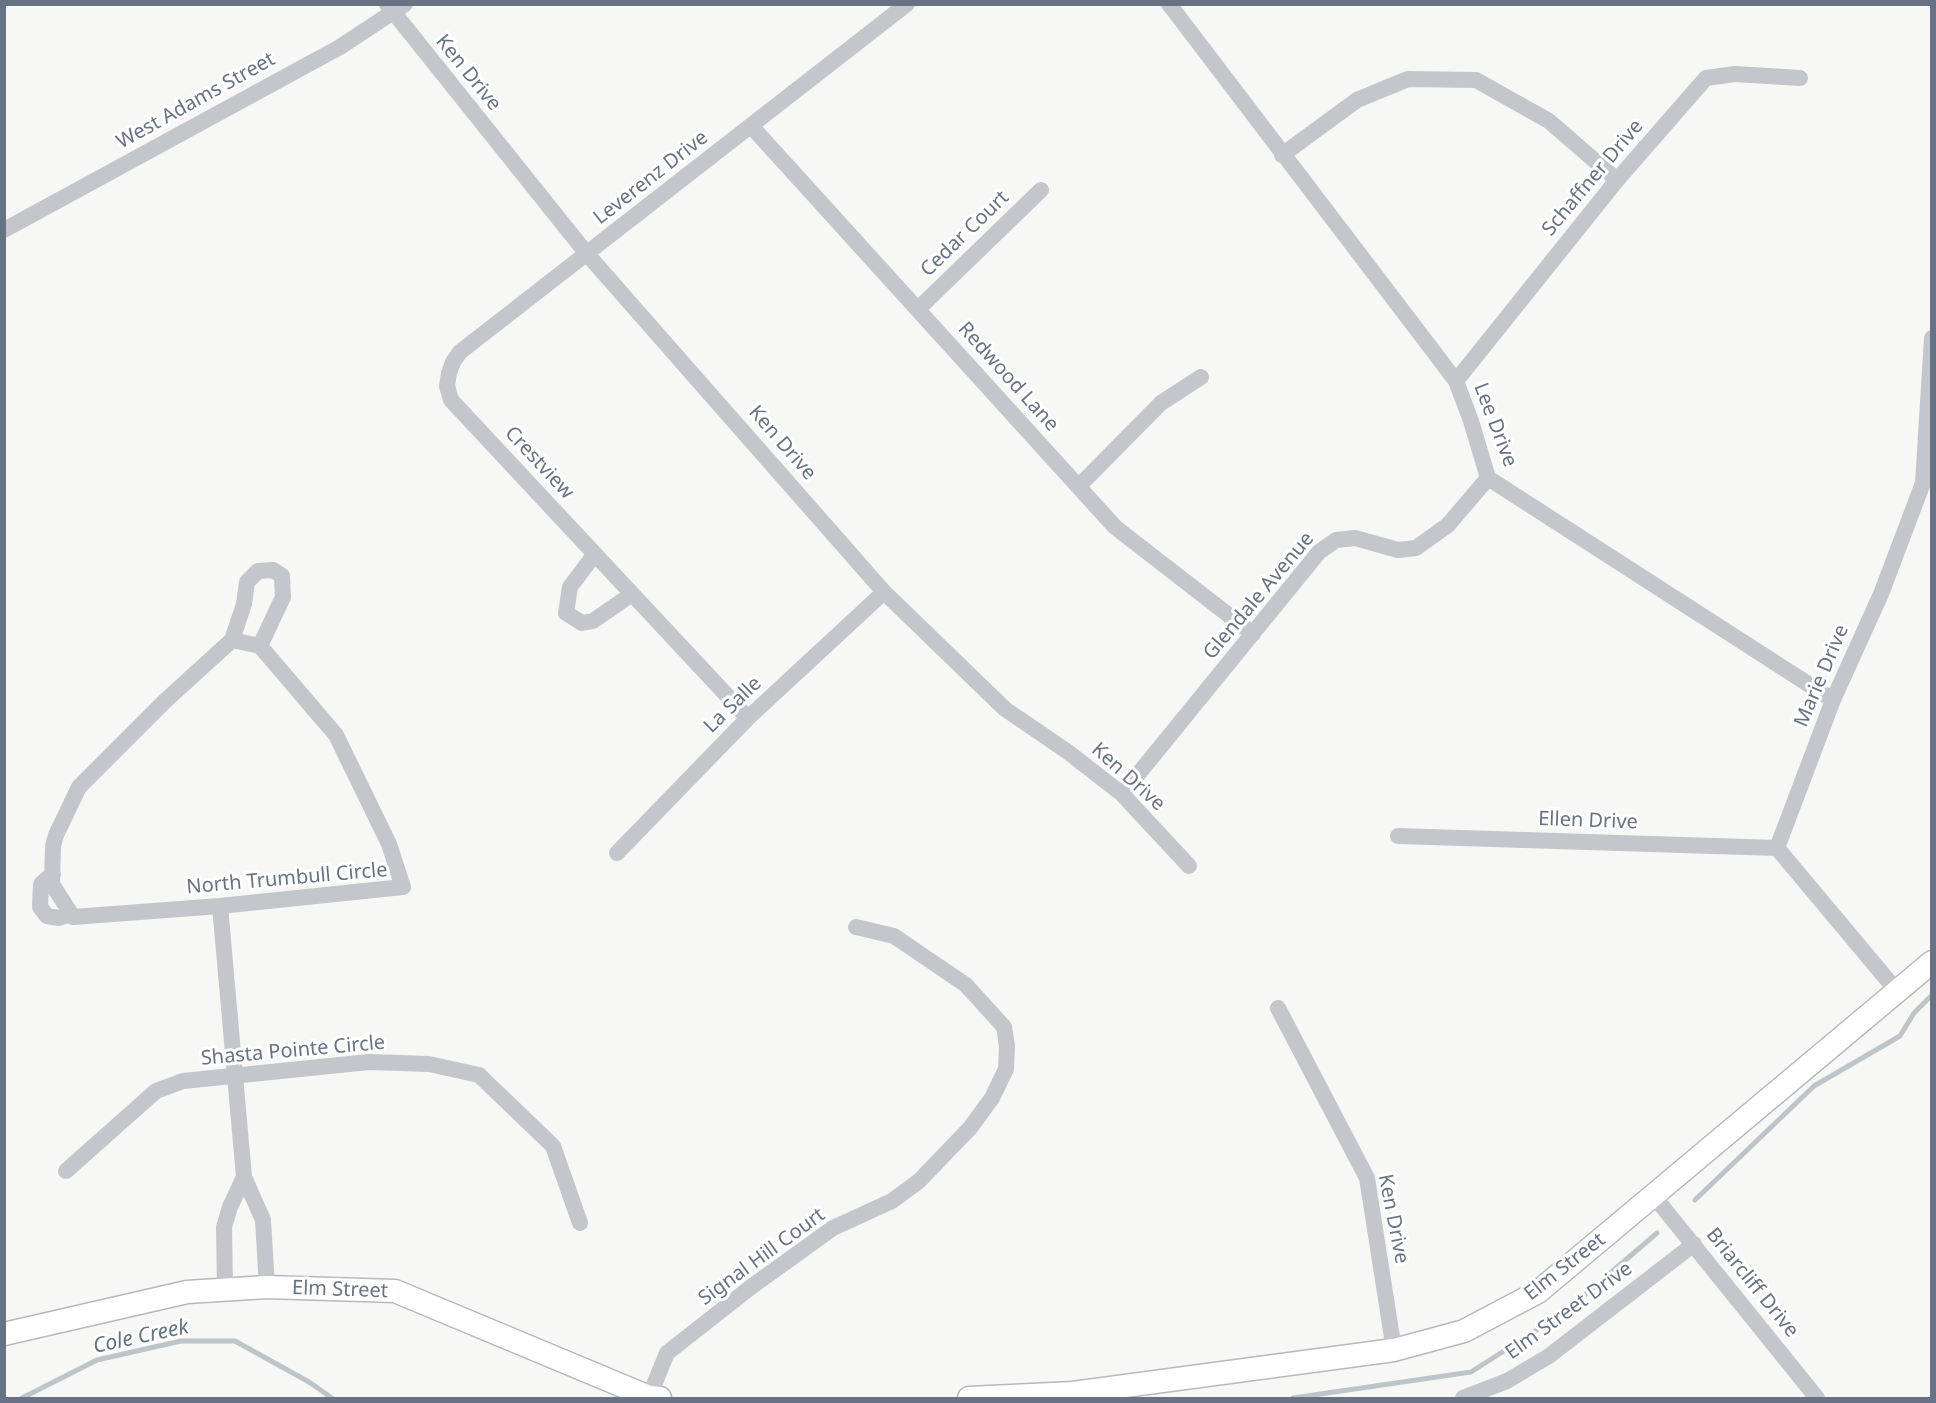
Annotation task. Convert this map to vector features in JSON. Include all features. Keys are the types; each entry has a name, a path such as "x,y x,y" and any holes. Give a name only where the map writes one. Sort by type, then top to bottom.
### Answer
{"main road":[{"name":"Elm Street","path":"969,1398 1073,1393 1394,1350 1464,1331 1538,1292 1932,962"},
{"name":"Elm Street","path":"4,1334 187,1292 267,1287 395,1291 655,1397"}],"street":[{"name":"Leverenz Drive","path":"451,399 447,386 449,373 460,352 752,127 907,4"},
{"name":"Lee Drive","path":"1169,4 1456,381 1488,478 1833,700"},
{"name":"West Adams Street","path":"4,230 329,52 395,7"},
{"name":"Ken Drive","path":"395,7 587,254 884,592 1005,709 1068,752 1122,794 1189,866"},
{"name":"Schaffner Drive","path":"1456,381 1617,180 1679,105 1706,78 1735,74 1800,78"},
{"path":"1282,155 1357,100 1408,79 1476,80 1549,121 1617,180"},
{"name":"Redwood Lane","path":"752,127 1114,527 1253,634"},
{"name":"Cedar Court","path":"918,309 1041,190"},
{"name":"Marie Drive","path":"1777,848 1833,700 1881,594 1923,483 1932,338"},
{"path":"1079,486 1161,403 1201,377"},
{"name":"Crestview","path":"451,399 748,718"},
{"name":"Glendale Avenue","path":"1122,794 1319,552 1336,540 1355,538 1398,550 1416,548 1448,525 1488,478"},
{"path":"596,554 570,587 566,613 582,623 592,621 632,594"},
{"name":"North Trumbull Circle","path":"273,570 282,576 283,597 260,646 336,735 389,844 404,885 400,890 73,917 52,884 56,835 79,787 165,701 232,640 244,604 247,582 258,571 273,570"},
{"name":"La Salle","path":"617,853 748,718 884,592"},
{"path":"232,640 260,646"},
{"name":"Ellen Drive","path":"1398,836 1777,848"},
{"path":"1777,848 1896,990"},
{"path":"220,906 244,1177 263,1220 267,1287"},
{"name":"Signal Hill Court","path":"655,1397 667,1353 741,1294 833,1228 892,1201 919,1181 970,1128 992,1098 1006,1069 1007,1046 1004,1027 966,985 894,936 856,927"},
{"name":"Ken Drive","path":"1278,1008 1367,1178 1394,1350"},
{"name":"Shasta Pointe Circle","path":"66,1171 156,1091 183,1081 369,1062 429,1064 478,1075 553,1146 580,1223"},
{"path":"225,1288 224,1227 230,1207 244,1177"},
{"name":"Briarcliff Drive","path":"1653,1195 1694,1244 1811,1396"},
{"name":"Elm Street Drive","path":"1463,1398 1507,1381 1549,1356 1694,1244"}],"waterway":[{"path":"1695,1200 1814,1086 1900,1036 1914,1013 1932,995"},
{"path":"1293,1398 1471,1372 1565,1312 1657,1233"},
{"name":"Cole Creek","path":"22,1398 97,1360 181,1341 235,1341 309,1382 332,1398"}]}
